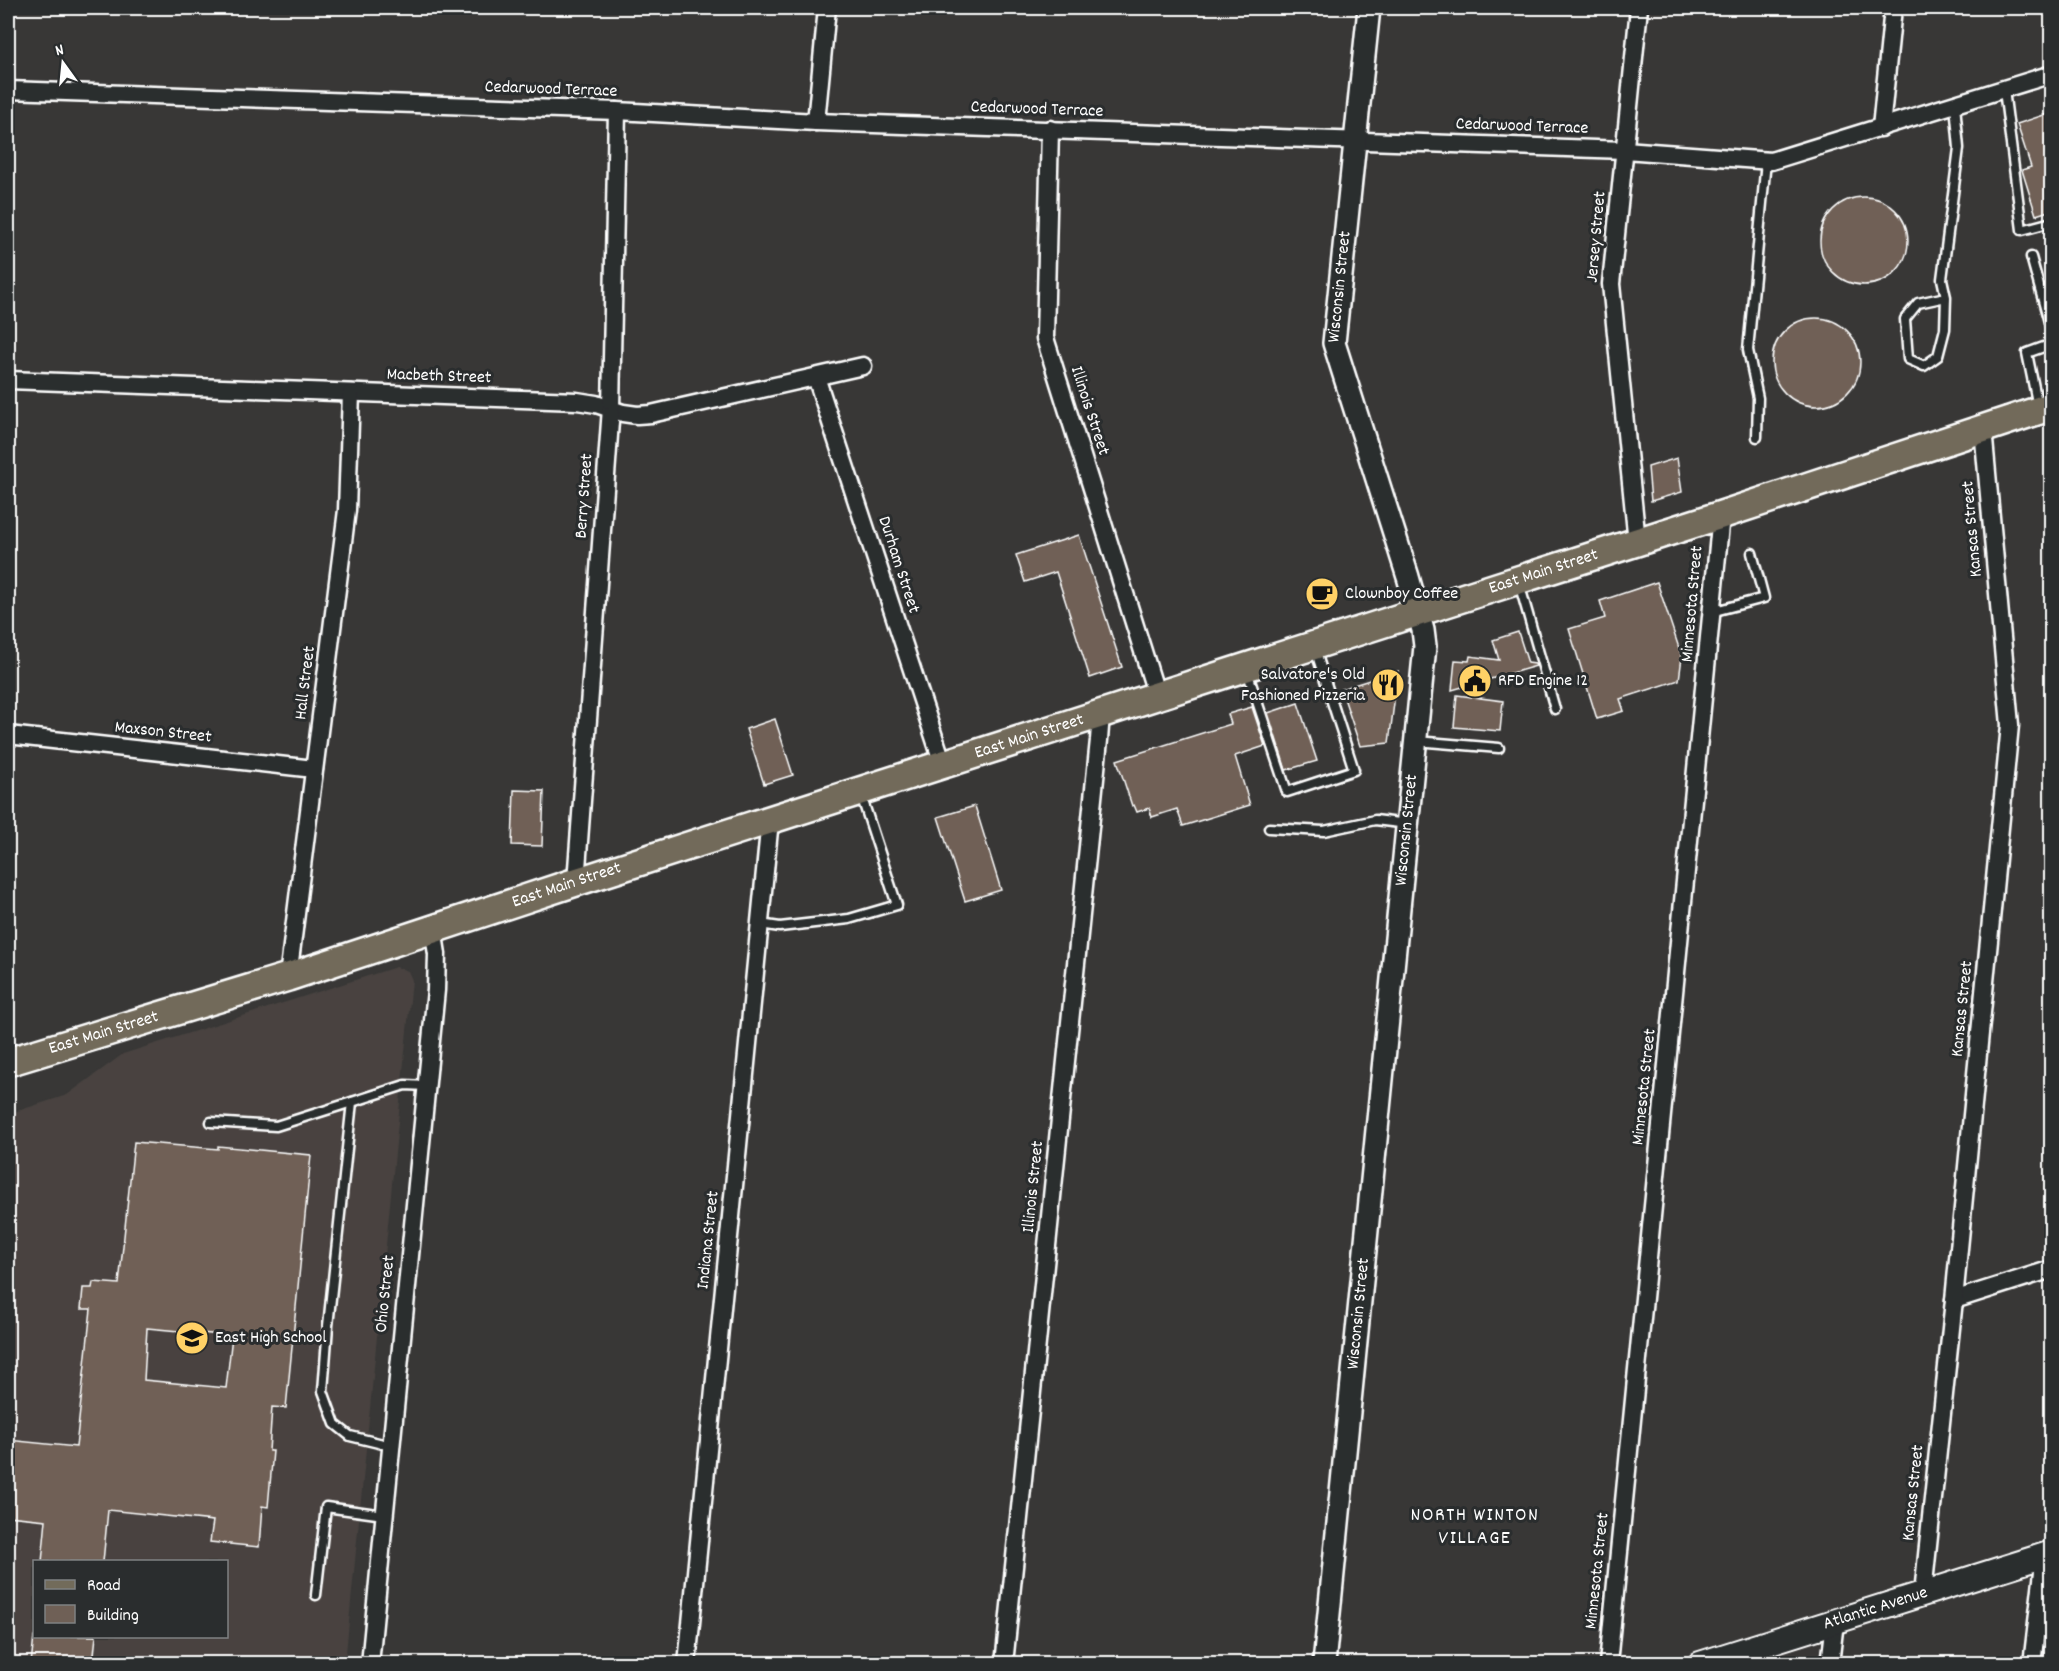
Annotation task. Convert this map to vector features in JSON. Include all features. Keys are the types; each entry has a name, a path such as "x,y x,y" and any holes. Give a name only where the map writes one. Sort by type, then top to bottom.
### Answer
{"main road":[{"name":"East Main Street","path":"8,1062 288,977 433,928 1637,542 2045,408"},
{"name":"Atlantic Avenue","path":"1700,1664 2048,1554"}],"street":[{"path":"816,122 827,8"},
{"name":"Wisconsin Street","path":"1324,1664 1425,646 1418,612 1334,343 1369,8"},
{"name":"Jersey Street","path":"1637,542 1611,284 1639,8"},
{"path":"1881,128 1893,8"},
{"name":"Cedarwood Terrace","path":"8,90 617,111 816,122 1625,150 1771,161 2052,74"},
{"name":"Berry Street","path":"576,882 611,408 617,111"},
{"name":"Illinois Street","path":"1050,129 1045,338 1157,696"},
{"name":"Macbeth Street","path":"8,380 577,401 637,415 651,414 863,366"},
{"name":"Durham Street","path":"816,377 943,764"},
{"name":"Hall Street","path":"288,977 347,510 351,393"},
{"name":"Kansas Street","path":"1923,1593 2010,725 1983,429"},
{"name":"Minnesota Street","path":"1608,1664 1720,515"},
{"name":"Illinois Street","path":"1004,1664 1101,714"},
{"name":"Maxson Street","path":"8,735 314,769"},
{"name":"Indiana Street","path":"687,1664 770,820"},
{"name":"Ohio Street","path":"370,1664 437,972 433,928"},
{"path":"1954,1300 2052,1269"},
{"path":"2032,1664 2048,1554"},
{"path":"1830,1664 1835,1622"}],"lane":[{"path":"2004,90 2022,230 2052,222"},
{"path":"1946,297 1918,303 1905,319 1908,360 1924,366 1938,356 1945,329 1946,297 1942,279 1959,148 1955,105"},
{"path":"1757,437 1758,398 1748,350 1766,161"},
{"path":"2031,257 2052,333"},
{"path":"2045,408 2027,353 2052,345"},
{"path":"1712,612 1764,598 1752,553"},
{"path":"1518,579 1556,709"},
{"path":"1246,667 1287,792 1354,770 1314,646"},
{"path":"1415,741 1499,748"},
{"path":"760,924 780,927 849,920 897,904 860,791"},
{"path":"1269,828 1324,831 1376,820 1408,824"},
{"path":"211,1122 276,1126 405,1085 427,1086"},
{"path":"352,1102 323,1391 334,1424 350,1436 391,1446"},
{"path":"316,1595 326,1507 384,1515"}],"shaded area":[{"name":"East High School","path":"396,967 408,971 412,980 345,1663 8,1663 8,1114 67,1095 123,1054"}],"building":[{"path":"2047,114 2052,128 2052,210 2036,215 2022,170 2031,167 2017,124"},
{"path":"1864,197 1881,201 1895,210 1904,224 1908,241 1904,258 1895,272 1881,281 1864,285 1847,281 1833,272 1824,258 1820,241 1824,224 1833,210 1847,201"},
{"path":"1816,318 1833,322 1847,331 1856,345 1860,362 1856,379 1847,393 1833,402 1816,406 1799,402 1785,393 1776,379 1772,362 1776,345 1785,331 1799,322"},
{"path":"1677,458 1682,492 1651,501 1648,467"},
{"path":"1079,535 1122,667 1090,678 1056,572 1025,582 1016,555"},
{"path":"1657,582 1682,657 1679,680 1620,699 1624,711 1597,719 1569,629 1605,618 1600,601"},
{"path":"1518,632 1528,663 1536,666 1452,690 1455,660 1469,661 1470,656 1499,660 1493,640"},
{"path":"1398,671 1389,743 1360,746 1341,689"},
{"path":"1457,695 1503,701 1500,731 1454,727"},
{"path":"1298,703 1317,761 1286,770 1268,713"},
{"path":"1252,707 1265,746 1235,756 1250,805 1183,826 1177,809 1152,817 1149,808 1137,812 1134,805 1132,806 1117,760 1231,724 1228,714"},
{"path":"775,719 793,775 764,784 746,729"},
{"path":"514,790 544,791 542,846 512,845"},
{"path":"975,806 1001,890 965,901 938,817"},
{"path":"134,1142 218,1149 218,1146 311,1155 286,1408 272,1407 269,1451 273,1451 268,1507 262,1506 259,1547 210,1542 213,1521 108,1510 103,1560 42,1560 46,1520 8,1516 8,1440 76,1447 91,1309 81,1309 83,1288 92,1288 93,1282 119,1284","holes":["147,1328 232,1336 226,1388 144,1380"]},
{"path":"34,1638 96,1638 93,1664 31,1664"}],"place":[{"name":"Clownboy Coffee","path":"1322,594"},
{"name":"RFD Engine 12","path":"1475,681"},
{"name":"Salvatore's Old Fashioned Pizzeria","path":"1388,685"},
{"name":"East High School","path":"192,1338"}],"district":[{"name":"NORTH WINTON VILLAGE","path":"1475,1528"}]}
